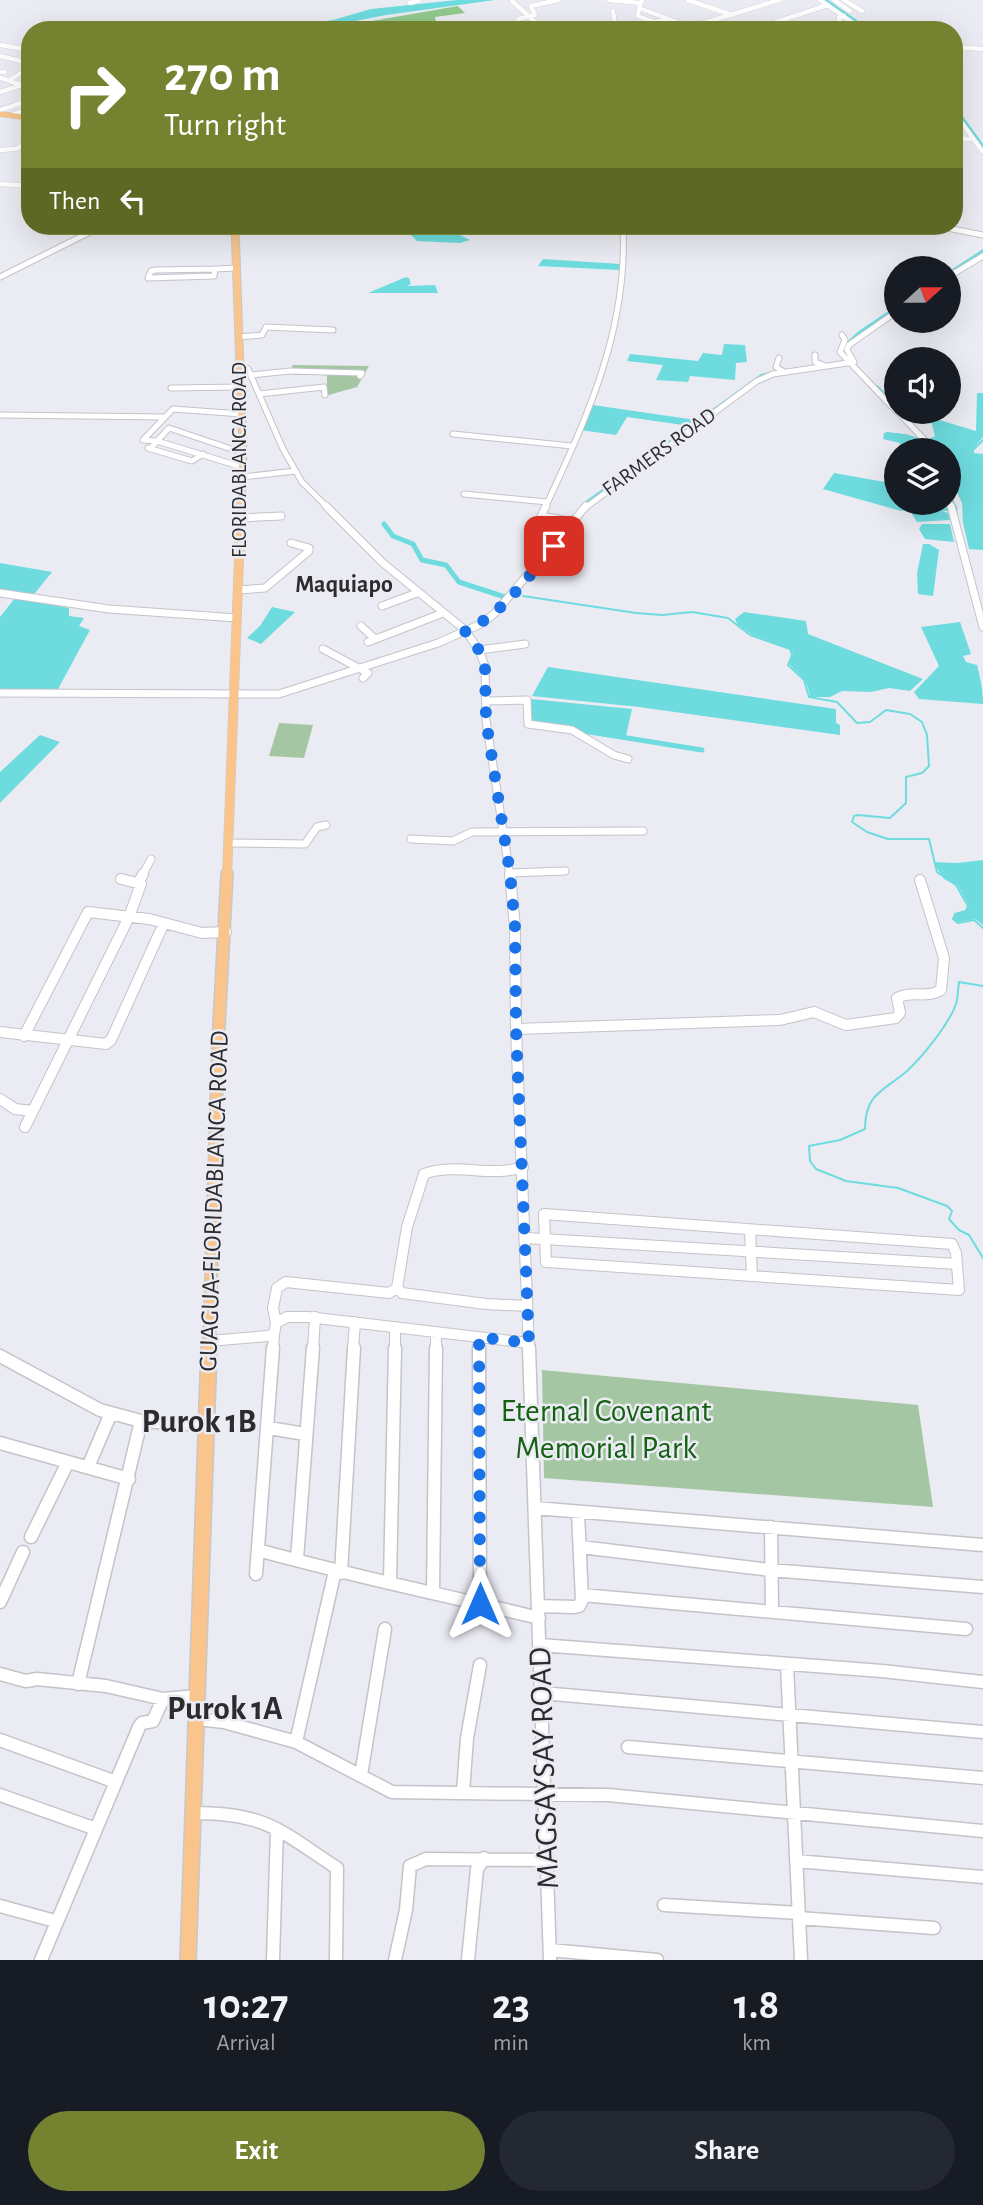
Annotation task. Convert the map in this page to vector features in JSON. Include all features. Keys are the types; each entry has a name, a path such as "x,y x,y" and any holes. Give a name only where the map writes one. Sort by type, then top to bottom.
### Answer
{"main road":[{"path":"0,112 21,117"},
{"name":"FLORIDABLANCA ROAD","path":"233,695 243,453 235,235"},
{"name":"GUAGUA-FLORIDABLANCA ROAD","path":"188,1960 218,1044 226,932 233,695"}],"street":[{"path":"410,3 419,0"},
{"path":"518,19 535,15 531,6 558,0"},
{"path":"609,0 640,4 638,16 651,21"},
{"path":"688,0 732,15"},
{"path":"711,21 779,0"},
{"path":"820,0 851,21"},
{"path":"835,1 843,0 862,10"},
{"path":"512,1 534,21"},
{"path":"835,1 850,11"},
{"path":"779,21 828,5"},
{"path":"613,11 615,21"},
{"path":"840,21 839,17 844,16"},
{"path":"659,21 674,21"},
{"path":"0,45 21,48"},
{"path":"963,48 983,49"},
{"path":"0,58 9,57 21,63"},
{"path":"10,80 21,73"},
{"path":"0,78 21,85"},
{"path":"0,92 21,85"},
{"path":"0,112 21,104"},
{"path":"9,116 21,111"},
{"path":"963,125 983,152"},
{"path":"963,138 973,139"},
{"path":"0,150 21,146"},
{"path":"0,184 21,185"},
{"path":"963,231 983,235"},
{"path":"0,277 84,235"},
{"path":"574,522 541,516 609,359 621,300 625,248 623,235"},
{"path":"961,269 983,256"},
{"path":"215,268 214,276 148,278 151,271 156,270 215,268 237,268"},
{"path":"849,363 855,361 847,350 849,345 884,320"},
{"path":"239,337 262,335 266,327 333,330"},
{"path":"842,335 845,340 839,349 884,399"},
{"path":"816,355 814,362 824,366"},
{"path":"779,358 776,367 784,372"},
{"name":"FARMERS ROAD","path":"0,693 279,694 358,669 464,630 482,623 499,610 592,501 757,381 784,372 849,363"},
{"path":"239,368 248,369 295,471 312,494 417,593 464,630 479,650 525,644"},
{"path":"251,375 290,371 362,373 360,376"},
{"path":"171,388 242,387"},
{"path":"259,394 324,387 325,395"},
{"path":"242,414 210,413 204,409 173,410 143,440 157,441 242,467"},
{"path":"0,415 165,417"},
{"path":"909,424 922,438"},
{"path":"202,454 192,461 148,449 169,428 243,453"},
{"path":"453,434 572,446"},
{"path":"242,477 295,471"},
{"path":"464,494 547,502"},
{"path":"953,515 983,627"},
{"path":"241,518 281,516"},
{"path":"238,590 265,588 309,551 309,548 290,543"},
{"path":"0,593 109,609 237,618"},
{"path":"382,606 417,593"},
{"path":"361,626 371,640 443,613"},
{"path":"323,649 368,673 363,678"},
{"name":"MAGSAYSAY ROAD","path":"479,650 485,666 486,701 515,927 516,1029 526,1238 550,1955 657,1960"},
{"path":"486,701 527,700 528,724 572,730 614,755 628,759"},
{"path":"229,843 305,844 317,827 326,825"},
{"path":"411,839 453,841 472,832 643,831"},
{"path":"24,1128 129,917 141,884 139,882 151,859"},
{"path":"510,873 565,871"},
{"path":"121,879 139,882"},
{"path":"516,1029 780,1020 814,1012 846,1025 897,1018 900,1013 897,999 900,995 933,995 941,990 944,958 920,880"},
{"path":"24,1036 88,912 164,923 202,933 226,932"},
{"path":"0,1032 67,1042 106,1044 111,1040 164,923"},
{"path":"0,1099 15,1109 33,1111"},
{"path":"256,1574 269,1428 275,1329 273,1308 277,1288 286,1282 389,1293 397,1288 407,1227 424,1174 470,1170 511,1172 523,1167"},
{"path":"544,1214 952,1244 959,1290 546,1262 544,1239 544,1214"},
{"path":"750,1230 752,1276"},
{"path":"526,1238 957,1264"},
{"path":"397,1288 402,1293 486,1304 527,1306"},
{"path":"209,1341 275,1329 288,1317 315,1317 529,1343"},
{"path":"297,1559 315,1317"},
{"path":"296,1742 338,1572 355,1322"},
{"path":"390,1581 395,1328"},
{"path":"433,1593 436,1332"},
{"path":"479,1337 480,1604"},
{"path":"2,1361 64,1393 111,1413 141,1420 206,1424"},
{"path":"88,1467 111,1413"},
{"path":"78,1684 141,1420"},
{"path":"269,1428 305,1434"},
{"path":"0,1443 129,1479"},
{"path":"31,1537 68,1462"},
{"path":"535,1508 983,1545"},
{"path":"258,1550 338,1572 390,1581 480,1604 539,1612 579,1606 582,1595 578,1512"},
{"path":"771,1527 772,1611"},
{"path":"581,1547 770,1570 983,1587"},
{"path":"0,1602 23,1552"},
{"path":"582,1595 966,1629"},
{"path":"361,1775 385,1629"},
{"path":"540,1645 570,1645 587,1650 882,1671 983,1682"},
{"path":"463,1792 467,1738 480,1665"},
{"path":"787,1665 801,1960"},
{"path":"0,1674 26,1681 37,1679 106,1686 163,1699 197,1696"},
{"path":"542,1693 983,1732"},
{"path":"41,1960 55,1921 139,1727 153,1721 163,1699"},
{"path":"197,1719 224,1721 296,1742 392,1792 608,1795 983,1831"},
{"path":"0,1740 116,1782"},
{"path":"628,1747 983,1778"},
{"path":"0,1795 96,1829"},
{"path":"193,1813 236,1814 257,1819 337,1868 336,1960"},
{"path":"273,1960 277,1829"},
{"path":"468,1960 477,1869 484,1858"},
{"path":"395,1960 406,1910 410,1866 426,1859 547,1860"},
{"path":"796,1861 983,1877"},
{"path":"664,1905 934,1928"},
{"path":"0,1906 55,1921"}],"green space":[{"path":"458,6 465,13 435,17 436,21 372,21"},
{"path":"292,365 369,366 357,387 325,396 323,387 327,386 327,375 294,375"},
{"path":"279,723 313,725 304,758 269,756"},
{"name":"Eternal Covenant Memorial Park","path":"542,1370 918,1405 933,1507 544,1478"}],"water":[{"path":"457,0 495,0 355,21 327,21 371,9"},
{"path":"411,235 460,235 470,240 460,243 417,241"},
{"path":"543,259 620,264 619,270 538,266"},
{"path":"406,277 411,284 407,286 435,285 438,293 368,293"},
{"path":"724,344 745,345 747,362 736,363 735,380 690,376 688,382 656,380 663,365 627,361 630,354 698,361 703,353 722,355"},
{"path":"977,393 983,393 983,437 972,450 973,454 983,456 983,550 969,549 963,523 961,438 931,438 935,436 932,424 953,424 976,431"},
{"path":"593,405 696,420 690,426 627,417 616,435 580,430"},
{"path":"884,433 905,434 917,438 884,439 883,439"},
{"path":"834,473 884,482 884,506 823,489"},
{"path":"913,515 949,515 950,520 917,522"},
{"path":"922,524 950,524 954,542 925,539 919,529"},
{"path":"923,544 929,544 939,550 933,596 918,594 917,573"},
{"path":"0,563 52,572 31,598 0,593"},
{"path":"15,598 69,608 69,616 84,618 79,626 90,630 58,689 0,689 0,617"},
{"path":"272,607 295,612 261,644 247,638 260,626"},
{"path":"744,612 806,621 808,634 923,679 910,691 889,688 871,692 842,691 830,697 810,697 805,682 789,664 793,654 790,649 751,634 738,625 735,619"},
{"path":"960,622 971,654 963,656 966,662 977,665 983,704 919,699 914,692 939,666 921,627"},
{"path":"548,667 836,709 836,723 840,725 840,735 639,707 532,696"},
{"path":"531,699 632,709 626,736 531,722"},
{"path":"40,735 60,742 0,803 0,772"},
{"path":"983,860 983,925 975,919 958,922 954,919 955,915 966,911 969,906 958,886 944,879 933,862"}],"waterway":[{"path":"826,0 856,21"},
{"path":"963,118 983,146"},
{"path":"961,265 983,251"},
{"path":"851,360 842,349 859,333 884,316"},
{"path":"586,502 761,375 770,373"},
{"path":"877,387 884,394"},
{"path":"983,440 973,450 973,454 983,455"},
{"path":"384,524 393,536 413,544 422,560 446,565 459,582 508,598"},
{"path":"523,596 636,613 662,615 692,612 728,618 750,635 790,649 792,655 788,665 804,680 809,697 837,702 857,723 870,722 886,710 910,714 922,722 927,735 929,766 922,773 906,777 906,803 890,818 858,815 854,816 852,822 867,832 888,839 929,839 937,872 956,885 968,906 966,911 955,914 953,919 958,923 974,920 983,928"},
{"path":"571,729 702,750"},
{"path":"983,986 959,982 956,1004 948,1021 913,1065 872,1100 865,1129 840,1140 809,1146 810,1161 816,1169 846,1181 898,1188 947,1206 952,1211 949,1219 959,1230 969,1235 983,1258"}],"district":[{"name":"Maquiapo","path":"344,585"},
{"name":"Purok 1B","path":"199,1422"},
{"name":"Purok 1A","path":"225,1709"}],"route":[{"path":"480,1604 479,1337 529,1343 516,1029 515,927 510,873 486,720 485,666 479,650 465,631 482,623 499,610 554,546"}]}
